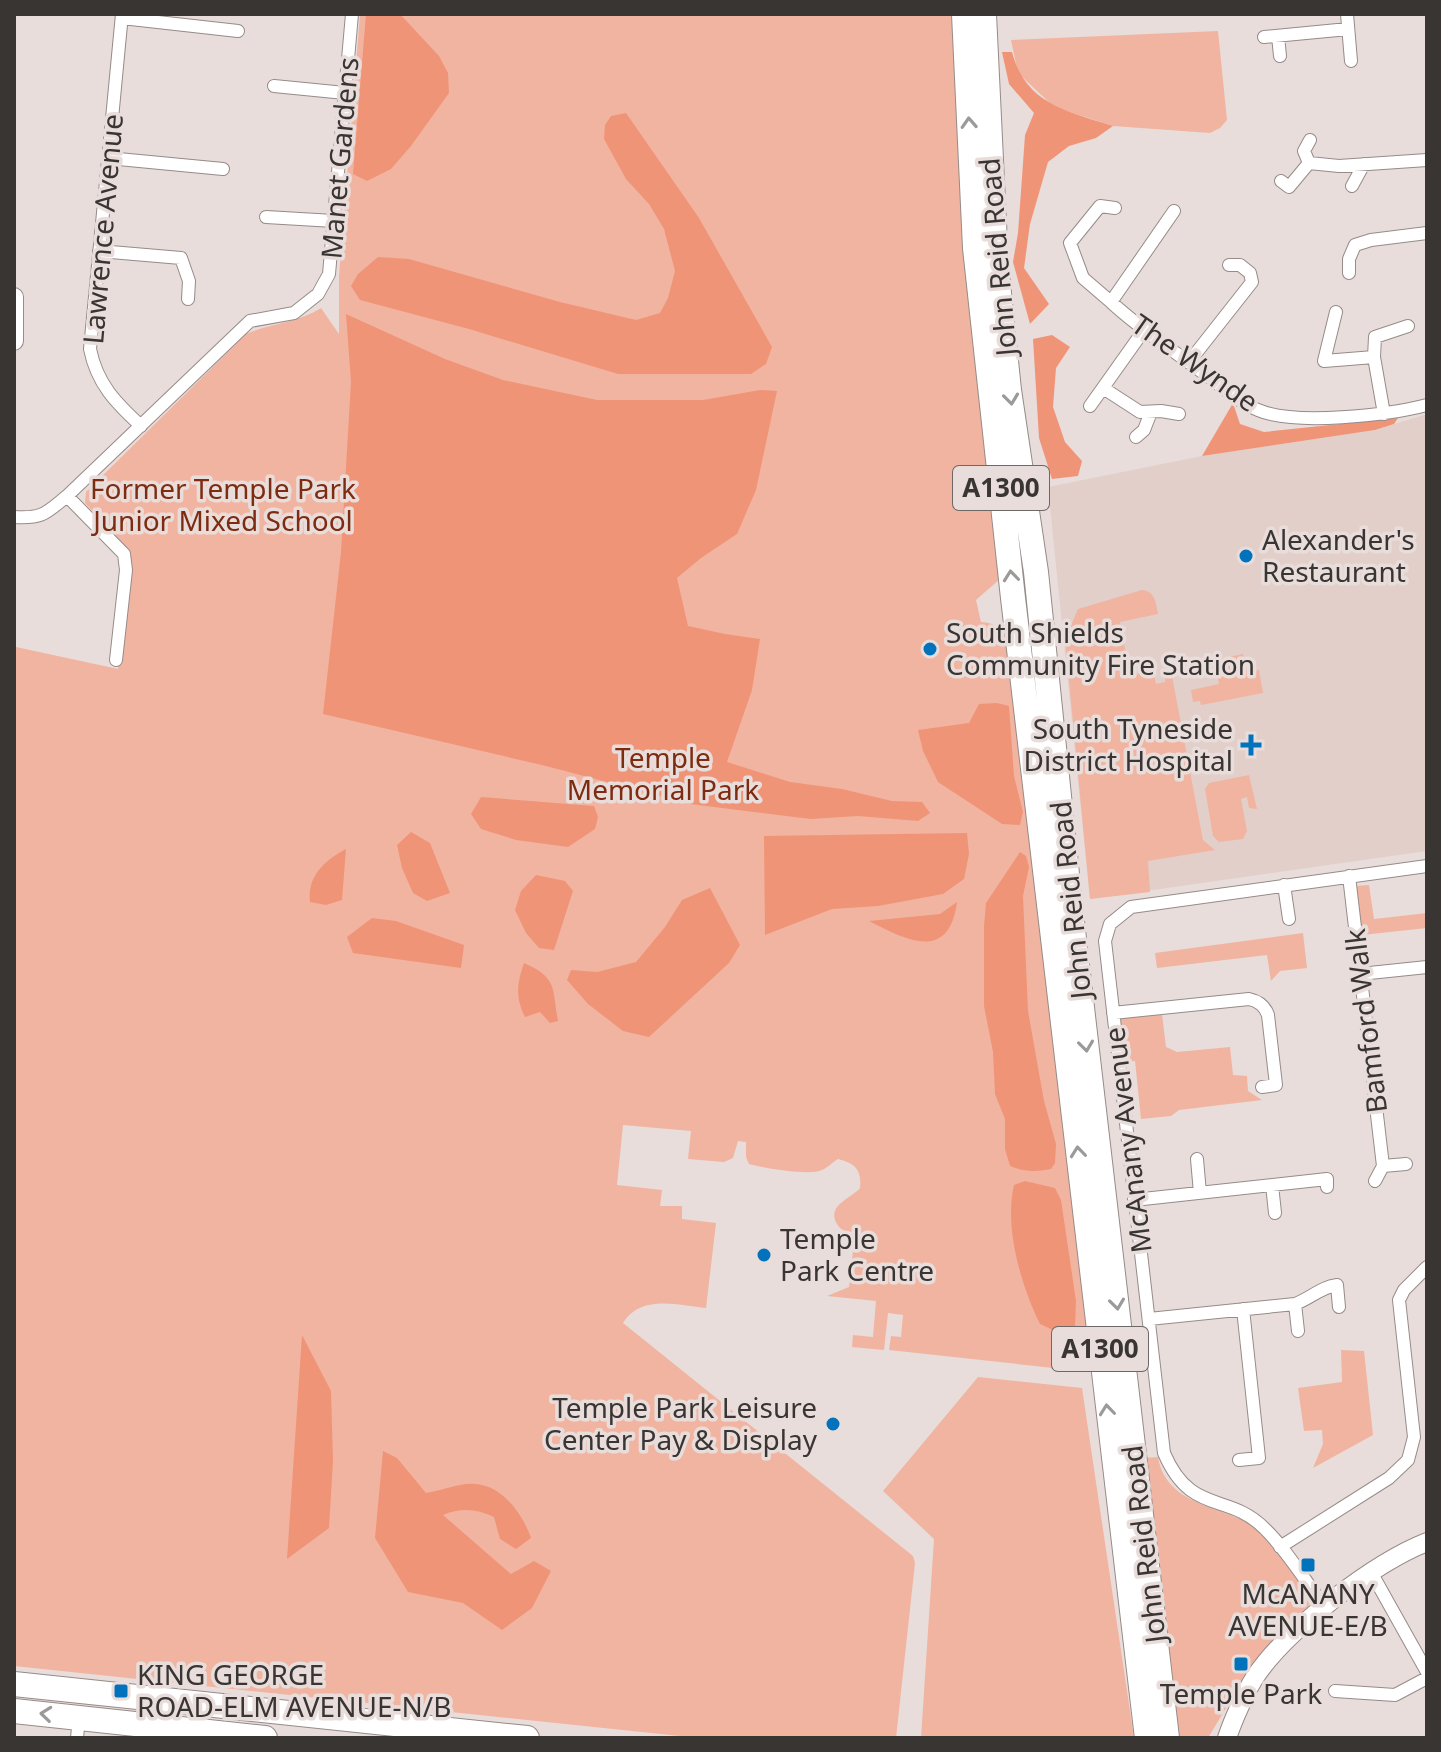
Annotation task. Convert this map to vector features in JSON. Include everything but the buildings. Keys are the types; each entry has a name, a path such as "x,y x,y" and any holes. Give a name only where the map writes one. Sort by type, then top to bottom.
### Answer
{"highway":[{"name":"John Reid Road","path":"964,14 975,248 1147,1738"},
{"name":"John Reid Road","path":"984,14 989,163 1009,390 1037,583 1071,913 1167,1738"},
{"path":"14,1684 406,1732 527,1738"},
{"path":"78,1728 82,1691"},
{"path":"14,1711 78,1728 265,1738"}],"street":[{"name":"Manet Gardens","path":"14,517 34,518 47,513 250,321 294,313 318,294 329,274 352,14"},
{"path":"1347,14 1351,61"},
{"path":"122,16 238,31"},
{"name":"Lawrence Avenue","path":"122,16 90,349 94,368 114,400 141,426"},
{"path":"1264,37 1348,29"},
{"path":"1278,36 1280,56"},
{"path":"274,86 345,93"},
{"path":"1309,163 1304,151 1310,140"},
{"path":"108,158 223,169"},
{"path":"1309,163 1339,166 1427,160"},
{"path":"1281,181 1289,187 1309,163"},
{"path":"1352,186 1364,164"},
{"name":"The Wynde","path":"1115,208 1100,206 1070,243 1083,278 1144,330 1258,411 1282,416 1384,414 1427,405"},
{"path":"1111,302 1174,211"},
{"path":"266,217 334,221"},
{"path":"1349,273 1349,259 1355,245 1427,233"},
{"path":"99,251 181,258 189,281 188,299"},
{"path":"1189,362 1252,282 1250,273 1240,265 1229,265"},
{"path":"14,297 14,341"},
{"path":"1336,312 1324,361 1374,357"},
{"path":"1384,414 1374,357 1375,337 1408,326"},
{"path":"1090,406 1144,330"},
{"path":"1103,388 1140,412 1179,414"},
{"path":"1136,437 1144,430 1151,412"},
{"path":"67,496 124,554 126,570 116,660"},
{"name":"McAnany Avenue","path":"1325,1607 1264,1527 1249,1516 1201,1498 1180,1481 1164,1453 1105,941 1110,924 1131,907 1427,866"},
{"name":"Bamford Walk","path":"1349,876 1383,1166"},
{"path":"1284,885 1289,919"},
{"path":"1360,974 1427,967"},
{"path":"1113,1013 1256,1000 1267,1010 1276,1085 1262,1087"},
{"path":"1197,1159 1200,1193"},
{"path":"1375,1181 1383,1166 1406,1164"},
{"path":"1134,1200 1327,1179 1327,1187"},
{"path":"1272,1185 1275,1213"},
{"path":"1280,1547 1389,1478 1408,1460 1414,1437 1399,1300 1404,1290 1427,1267"},
{"path":"1149,1319 1295,1304 1315,1295 1324,1286 1337,1285 1339,1307"},
{"path":"1295,1304 1298,1331"},
{"path":"1239,1460 1259,1458 1243,1309"},
{"path":"1214,1738 1228,1712 1292,1635 1371,1572 1427,1542"},
{"path":"1335,1691 1395,1695 1427,1675 1371,1572"},
{"path":"1227,1738 1254,1678"}],"shaded area":[{"name":"South Tyneside District Hospital","path":"1427,414 1427,851 1090,899 1048,487 1202,456 1375,430"}],"green space":[{"name":"Temple Memorial Park","path":"360,14 957,14 1001,578 976,600 981,622 997,626 1006,640 1095,1356 1086,1367 1072,1370 889,1350 891,1336 901,1337 903,1315 888,1313 884,1350 852,1347 853,1335 873,1337 876,1301 827,1296 849,1287 855,1232 840,1228 834,1217 837,1207 860,1188 860,1176 853,1165 844,1161 838,1159 816,1172 749,1164 746,1142 738,1141 733,1158 724,1162 688,1159 691,1131 623,1125 617,1185 662,1190 660,1206 682,1206 682,1219 716,1223 706,1308 650,1305 639,1308 623,1323 913,1556 915,1563 896,1738 699,1738 14,1666 16,647 118,669 130,572 125,546 85,503 86,492 246,334 303,317 321,308 339,334 339,276"},
{"path":"366,14 400,14 439,56 448,73 449,93 391,169 367,181 353,174"},
{"path":"1218,31 1227,120 1210,133 1113,126 1054,107 1018,73 1011,40"},
{"path":"1002,52 1012,52 1027,84 1038,95 1065,110 1113,126 1096,138 1069,146 1048,162 1030,224 1024,268 1049,304 1030,324 1013,262 1025,135 1034,113 1009,84"},
{"path":"626,113 699,218 772,347 766,364 751,374 618,374 360,300 351,286 358,274 378,257 409,259 636,320 660,313 668,298 675,271 664,229 649,204 626,179 604,139 605,125 611,116"},
{"path":"346,314 445,359 503,380 597,400 703,400 760,390 777,391 756,490 737,534 677,578 688,626 760,639 752,690 727,762 790,782 842,789 892,801 922,802 930,813 918,821 858,816 811,819 690,804 546,766 323,714 341,552 351,382"},
{"path":"1052,335 1070,347 1056,368 1053,407 1065,442 1082,461 1078,476 1052,479 1039,438 1033,339"},
{"path":"1233,403 1240,424 1264,432 1398,418 1394,424 1375,430 1202,456"},
{"path":"1142,590 1152,595 1158,614 1120,622 1130,675 1153,671 1156,684 1172,676 1203,840 1215,850 1148,861 1150,892 1090,899 1065,639 1078,609"},
{"path":"1243,654 1247,672 1259,670 1263,693 1201,705 1200,701 1193,702 1191,690 1219,684 1214,660"},
{"path":"979,704 1009,706 1014,776 1023,812 1020,825 1002,824 938,782 923,751 918,730 969,723"},
{"path":"1249,775 1257,809 1249,808 1247,797 1241,799 1247,831 1243,839 1219,842 1213,836 1205,789 1209,783"},
{"path":"481,797 594,806 598,817 595,829 568,847 516,840 481,829 471,814"},
{"path":"411,832 430,843 450,893 427,901 413,893 402,868 397,845"},
{"path":"967,833 969,854 964,879 943,894 878,906 832,909 765,935 764,836"},
{"path":"346,849 342,900 326,905 310,902 311,884 319,870"},
{"path":"1020,852 1026,856 1029,867 1023,896 1028,1011 1044,1101 1056,1144 1055,1163 1051,1169 1035,1171 1010,1166 1005,1149 1005,1119 995,1094 993,1052 984,1006 986,903"},
{"path":"536,875 565,881 573,891 554,950 539,948 526,933 515,910 521,891"},
{"path":"1369,885 1374,919 1427,913 1427,928 1362,935 1356,886"},
{"path":"710,888 740,945 729,963 649,1037 623,1031 588,1004 567,980 571,970 597,972 636,962 665,927 682,900"},
{"path":"957,902 952,921 945,933 935,940 924,942 897,935 869,921 940,914"},
{"path":"372,918 396,921 464,945 461,968 353,953 347,937"},
{"path":"1303,933 1307,968 1280,971 1271,981 1267,955 1157,968 1155,953"},
{"path":"524,963 543,974 552,985 558,1021 550,1023 540,1012 525,1017 518,990"},
{"path":"1162,1014 1166,1047 1177,1052 1230,1047 1233,1075 1247,1076 1248,1091 1262,1100 1179,1110 1171,1116 1141,1119 1135,1061 1123,1062 1118,1019"},
{"path":"1025,1181 1055,1188 1061,1200 1076,1301 1075,1327 1055,1331 1040,1324 1027,1292 1016,1256 1011,1219 1014,1185"},
{"path":"302,1335 331,1391 333,1461 329,1528 287,1559"},
{"path":"1341,1350 1364,1351 1373,1435 1313,1468 1323,1444 1322,1430 1304,1431 1298,1388 1342,1382"},
{"path":"978,1377 1082,1388 1134,1738 921,1738 934,1539 883,1491"},
{"path":"383,1451 397,1458 426,1493 476,1484 495,1490 511,1503 531,1538 516,1549 500,1539 494,1517 469,1510 443,1515 511,1574 534,1561 551,1571 532,1608 502,1630 463,1603 408,1592 375,1538"},
{"path":"1158,1457 1163,1473 1172,1486 1184,1495 1243,1520 1262,1533 1311,1598 1307,1611 1239,1686 1208,1738 1179,1738 1144,1458"}],"place":[{"name":"Alexander's Restaurant","path":"1246,556"},
{"name":"South Shields Community Fire Station","path":"930,649"},
{"name":"South Tyneside District Hospital","path":"1251,745"},
{"name":"Temple Park Centre","path":"764,1255"},
{"name":"Temple Park Leisure Center Pay & Display","path":"833,1424"},
{"name":"McANANY AVENUE-E/B","path":"1308,1565"},
{"name":"Temple Park","path":"1241,1664"},
{"name":"KING GEORGE ROAD-ELM AVENUE-N/B","path":"121,1691"}],"park label":[{"name":"Former Temple Park Junior Mixed School","path":"223,505"}]}
